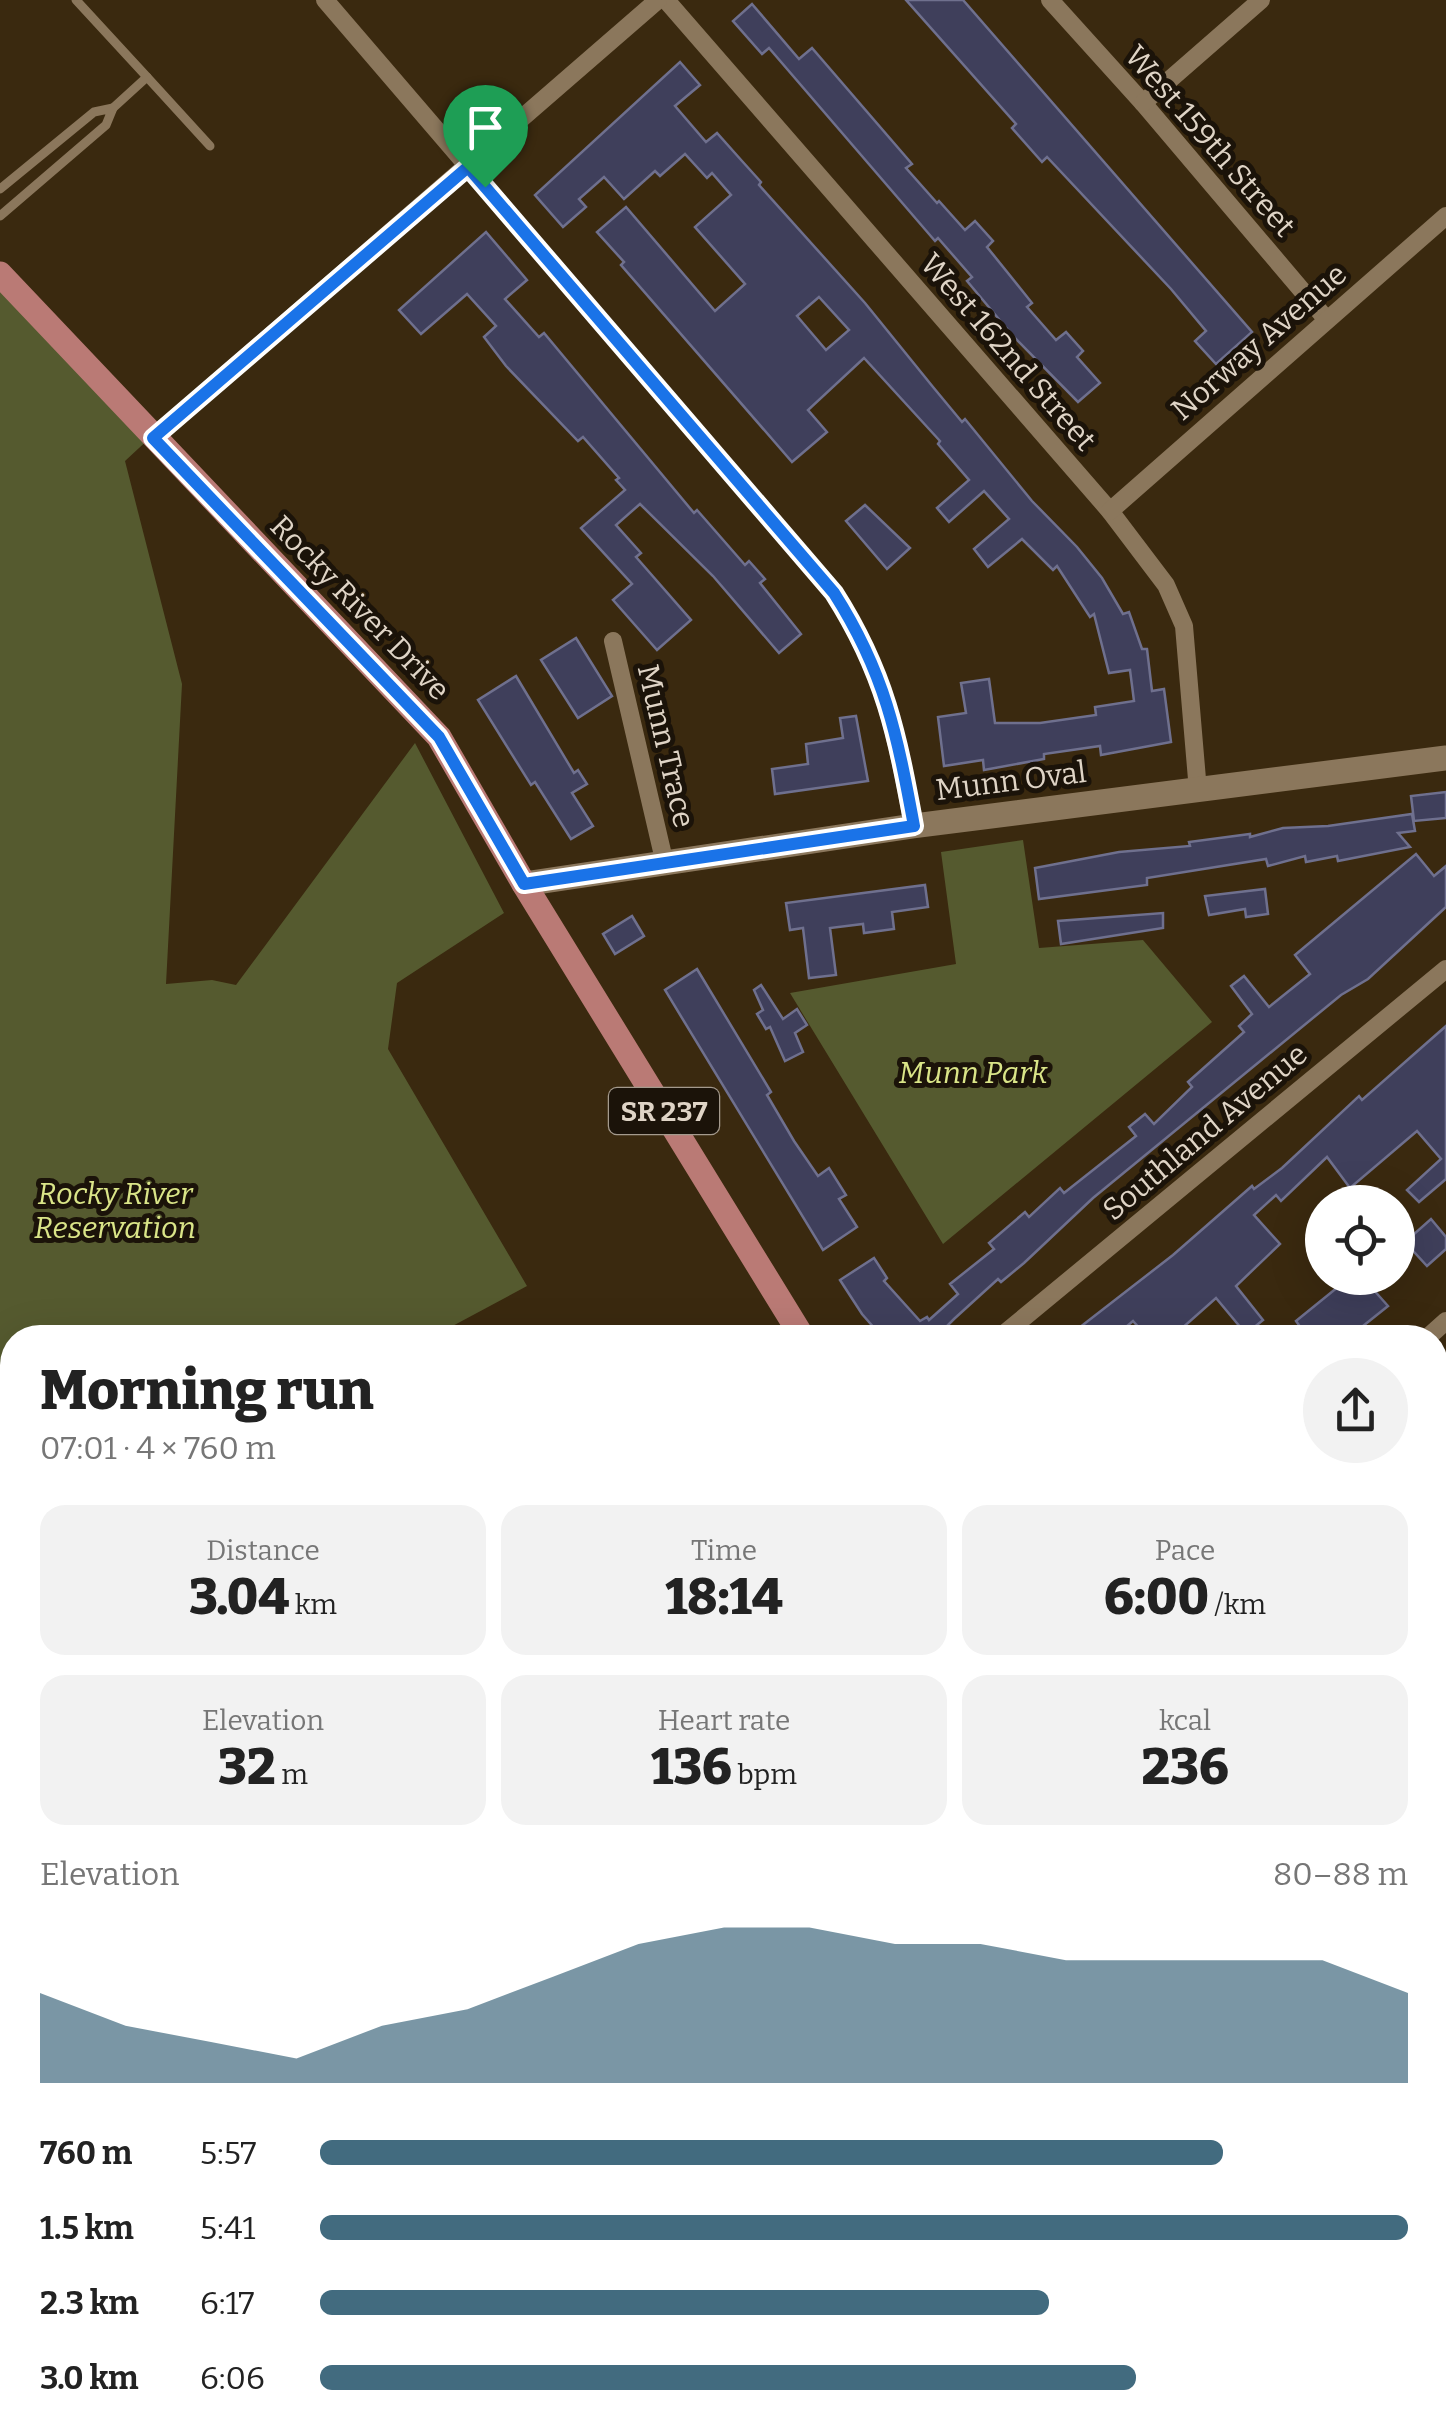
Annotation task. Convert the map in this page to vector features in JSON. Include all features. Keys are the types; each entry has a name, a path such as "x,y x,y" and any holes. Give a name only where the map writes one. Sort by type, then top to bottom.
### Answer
{"main road":[{"name":"Rocky River Drive","path":"0,274 439,737 524,884 795,1325"}],"street":[{"path":"325,0 834,593 874,663 895,722 914,826"},
{"path":"153,438 658,0"},
{"name":"West 162nd Street","path":"666,0 1110,511 1166,585 1184,626 1198,791"},
{"name":"West 159th Street","path":"1050,0 1143,103 1326,320"},
{"path":"1143,103 1261,0"},
{"name":"Norway Avenue","path":"1110,511 1446,216"},
{"name":"Munn Trace","path":"613,641 665,864"},
{"name":"Munn Oval","path":"524,884 914,826 1446,758"},
{"name":"Southland Avenue","path":"1015,1325 1446,969"}],"lane":[{"path":"76,0 210,146"},
{"path":"0,216 106,125 112,108 146,77"},
{"path":"0,189 94,112 112,108"}],"green space":[{"name":"Rocky River Reservation","path":"0,276 153,435 125,461 182,684 166,984 212,980 236,985 415,743 504,913 397,983 388,1049 527,1286 454,1325 0,1325"},
{"name":"Munn Park","path":"1023,840 1039,948 1143,940 1212,1022 943,1244 790,993 956,964 941,852"}],"building":[{"path":"906,0 963,0 1252,332 1216,364 1195,341 1206,331 1171,289 1047,157 1042,162 1012,128 1016,124"},
{"path":"752,4 799,59 812,48 912,164 906,168 937,203 965,230 975,221 993,241 987,247 1032,303 1027,307 1056,340 1066,332 1083,351 1077,357 1100,383 1078,402 1013,336 967,281 972,277 938,238 935,241 769,48 762,54 733,21"},
{"path":"680,62 700,85 675,106 706,142 717,133 761,182 759,185 865,303 962,422 965,419 1032,501 1077,547 1102,578 1123,614 1129,612 1142,649 1147,649 1152,691 1164,689 1171,742 1101,755 1100,746 1044,754 1044,759 984,770 983,760 944,766 938,717 966,713 961,683 989,679 995,723 1040,723 1096,715 1095,707 1134,701 1130,670 1109,673 1094,614 1090,617 1057,566 1053,570 1022,539 988,567 974,549 1009,519 984,491 949,522 937,508 969,480 938,444 940,441 864,358 808,410 827,432 792,462 621,265 624,262 597,232 626,207 715,311 745,284 695,227 731,195 712,173 707,178 685,154 660,176 655,171 624,199 604,177 579,199 586,207 563,227 535,195","holes":["819,297 849,330 826,350 797,316"]},
{"path":"486,232 527,280 505,299 539,337 544,333 694,513 697,510 745,565 749,561 765,579 760,583 801,634 779,653 713,576 640,504 616,525 641,553 636,557 691,620 657,650 613,600 632,584 581,528 625,490 616,480 619,478 583,437 578,441 506,366 484,337 496,326 467,294 421,334 399,310"},
{"path":"865,505 910,548 887,569 846,521"},
{"path":"576,638 612,696 578,718 541,660"},
{"path":"516,676 574,773 578,770 587,784 572,793 593,826 571,839 535,782 531,785 478,700"},
{"path":"856,716 868,781 775,794 772,769 808,764 806,744 843,738 840,718"},
{"path":"1446,792 1446,818 1414,821 1411,796"},
{"path":"1412,814 1415,831 1398,833 1410,847 1338,861 1337,856 1306,862 1305,856 1268,866 1266,859 1147,878 1147,885 1039,899 1035,868 1119,852 1250,837 1283,828"},
{"path":"1416,854 1434,876 1446,866 1446,907 1368,979 1341,995 1093,1198 1024,1263 1001,1282 998,1279 949,1325 872,1325 862,1314 840,1280 874,1258 887,1278 884,1281 920,1321 927,1317 929,1320 958,1294 950,1284 994,1249 989,1243 1025,1212 1029,1217 1060,1188 1064,1193 1136,1136 1129,1127 1145,1114 1154,1124 1192,1087 1188,1082 1244,1032 1239,1026 1252,1014 1231,986 1244,976 1269,1007 1310,974 1295,955"},
{"path":"925,885 928,907 892,912 894,929 864,933 863,924 830,928 836,975 809,978 803,928 790,930 786,903"},
{"path":"1265,889 1268,914 1246,917 1245,909 1209,915 1205,896"},
{"path":"1163,913 1163,928 1061,944 1058,921"},
{"path":"632,916 644,936 615,954 603,934"},
{"path":"697,969 771,1092 767,1095 794,1141 818,1176 829,1168 846,1195 839,1199 857,1227 823,1250 665,990"},
{"path":"761,985 783,1019 797,1009 807,1025 795,1033 803,1052 785,1061 770,1027 766,1029 757,1014 763,1010 754,990"},
{"path":"1446,1026 1446,1179 1419,1202 1415,1198 1412,1185 1441,1159 1417,1131 1354,1185 1348,1185 1327,1157 1281,1201 1276,1195 1254,1215 1280,1244 1236,1286 1263,1320 1257,1325 1238,1325 1216,1298 1186,1325 1137,1325 1133,1321 1128,1325 1083,1325 1173,1255 1252,1186 1254,1189 1282,1168 1359,1096 1362,1100"},
{"path":"1431,1219 1446,1237 1446,1249 1427,1266 1415,1253 1415,1233"},
{"path":"1328,1295 1378,1295 1388,1306 1364,1325 1299,1325 1296,1321"}],"route":[{"path":"468,167 485,187 834,593 874,663 895,722 914,826 524,884 439,737 153,438 468,167"}]}
